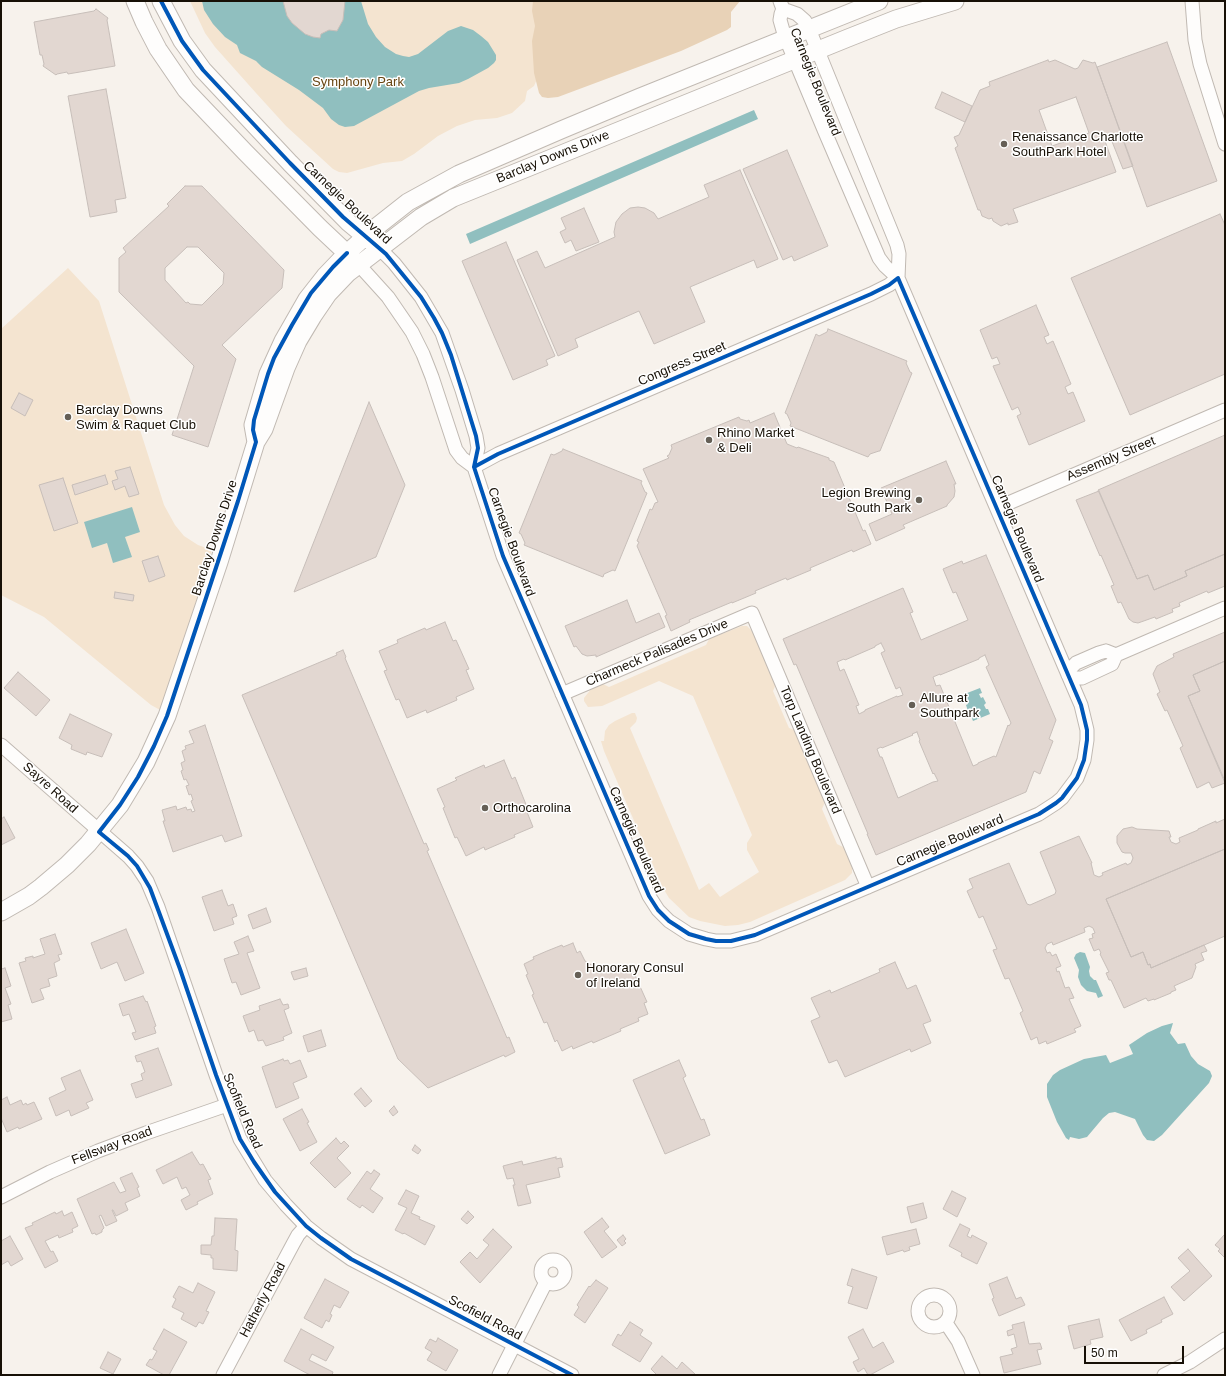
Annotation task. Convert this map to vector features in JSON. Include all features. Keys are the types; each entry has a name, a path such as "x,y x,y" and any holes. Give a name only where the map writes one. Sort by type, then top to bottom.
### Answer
{"street":[{"path":"135,1 158,49 186,90 250,158 359,265 388,297 412,332 423,354 456,450 462,458 474,467"},
{"name":"Carnegie Boulevard","path":"161,1 182,41 203,70 290,163 349,223 380,248 394,263 421,297 442,333 476,436 477,453 474,467 503,556 649,896 658,910 675,925 689,934 706,939 723,941 740,940 764,931 1025,820 1050,807 1062,798 1077,778 1081,769 1086,751 1087,740 1087,730 1083,711 898,278 885,266 877,254 794,60 785,38 780,20 782,5 805,21 818,50 898,250 898,278"},
{"name":"Barclay Downs Drive","path":"256,442 253,430 254,420 268,374 292,324 311,293 347,253 408,202 459,174 640,97 879,1"},
{"name":"Barclay Downs Drive","path":"1,912 29,896 54,876 88,844 116,810 135,782 146,762 161,732 219,562 256,442 264,429 286,368 305,329 328,294 348,273 428,212 454,198 896,19 956,1"},
{"path":"1192,1 1195,40 1200,64 1225,144"},
{"name":"Congress Street","path":"474,467 498,454 871,294 889,285 898,278"},
{"name":"Assembly Street","path":"997,508 1225,410"},
{"path":"1068,675 1078,678 1099,671 1112,664 1116,655 1225,608"},
{"name":"Charmeck Palisades Drive","path":"562,694 752,613"},
{"name":"Torp Landing Boulevard","path":"752,613 868,887"},
{"name":"Sayre Road","path":"1,745 99,832"},
{"name":"Scofield Road","path":"99,832 132,861 143,875 150,888 240,1139 275,1192 306,1226 351,1259 572,1375"},
{"name":"Fellsway Road","path":"1,1197 66,1164 109,1146 227,1105"},
{"name":"Hatherly Road","path":"223,1375 298,1235 306,1226"},
{"path":"499,1375 546,1282"},
{"path":"946,1323 958,1341 973,1375"},
{"path":"1164,1375 1190,1362 1225,1339"}],"green space":[{"name":"Symphony Park","path":"190,1 567,1 534,86 527,91 525,101 512,113 497,118 475,120 457,126 438,136 402,161 383,163 347,173 339,172 333,169 286,126 215,47 205,33"},
{"name":"Barclay Downs Swim & Raquet Club","path":"68,268 99,301 164,505 175,525 184,536 198,545 212,550 162,711 151,705 44,617 1,595 1,329"},
{"path":"742,626 747,626 754,635 776,684 773,691 789,728 795,730 825,802 822,809 837,844 845,848 852,868 852,873 845,880 750,922 725,926 700,921 689,917 669,898 663,888 601,741 604,741 605,731 609,725 632,713 635,713 637,718 636,722 630,728 699,890 709,883 720,897 759,872 747,850 747,843 752,835 693,696 659,681 602,706 588,707 584,701 584,698 591,689 603,684 609,687 706,645 709,639"}],"shaded area":[{"path":"533,1 740,1 731,12 731,27 727,30 681,51 558,97 548,98 542,97 539,93 534,73 532,41 535,26 532,11"}],"water":[{"path":"202,1 361,1 368,24 376,37 385,47 396,54 409,57 418,54 448,31 461,26 473,30 488,42 496,55 496,60 488,68 459,83 419,91 354,126 345,127 339,125 331,119 323,108 299,90 262,67 256,61 240,53 237,45 225,37 213,24 204,10"},
{"path":"754,110 758,119 470,244 466,234"},
{"path":"132,507 140,532 125,537 132,557 113,563 107,543 92,548 84,522"},
{"path":"980,688 982,693 979,694 981,698 983,697 986,703 984,705 990,714 973,721 971,710 968,711 966,705 968,704 962,695"},
{"path":"1080,952 1085,953 1090,967 1090,976 1096,980 1103,996 1098,998 1096,993 1087,991 1081,985 1078,977 1079,970 1074,958 1076,954"},
{"path":"1173,1023 1170,1033 1178,1044 1185,1043 1191,1056 1198,1064 1210,1071 1212,1076 1209,1083 1162,1135 1154,1141 1147,1140 1135,1119 1115,1112 1109,1113 1103,1118 1087,1137 1079,1139 1070,1137 1069,1140 1066,1138 1057,1122 1047,1097 1047,1084 1053,1075 1060,1070 1084,1059 1106,1055 1110,1063 1133,1054 1129,1045 1147,1033"}],"building":[{"path":"283,1 345,1 343,20 337,31 329,30 321,34 320,38 313,37 305,34 292,23 287,16"},
{"path":"96,9 108,18 107,20 115,66 68,74 67,72 56,75 43,66 44,64 42,55 40,55 34,22 94,11"},
{"path":"1167,42 1217,181 1147,207 1097,67"},
{"name":"Renaissance Charlotte SouthPark Hotel","path":"1048,60 1049,62 1055,60 1075,69 1078,68 1083,60 1093,63 1095,62 1133,166 1123,169 1111,139 1105,141 1116,172 1013,209 1018,222 1008,225 1008,223 1001,226 993,221 992,218 989,219 982,216 980,210 978,210 955,148 958,146 954,137 959,135 980,90 990,86 989,82","holes":["1076,97 1089,133 1052,146 1039,110"]},
{"path":"106,89 126,198 115,200 117,212 90,217 68,96"},
{"path":"942,92 972,106 965,122 935,108"},
{"path":"787,150 828,246 794,261 792,256 783,260 743,169"},
{"path":"740,170 778,259 757,268 754,260 690,287 705,322 654,344 639,311 575,339 578,347 558,356 517,260 537,251 545,268 615,237 614,232 616,222 622,214 630,208 645,208 654,213 658,219 709,197 704,185"},
{"path":"185,186 202,186 284,270 282,288 222,345 236,359 208,447 172,435 194,366 119,292 119,258 126,252 123,248 169,206 167,204","holes":["187,247 198,247 224,273 223,284 202,305 190,304 188,302 186,303 165,280 165,268"]},
{"path":"584,208 599,242 576,251 571,240 565,243 560,232 566,229 561,218"},
{"path":"1220,214 1225,225 1225,374 1130,415 1071,278"},
{"path":"506,242 555,356 546,360 548,365 513,380 462,261"},
{"path":"1036,305 1049,335 1044,337 1047,344 1053,341 1071,384 1065,387 1068,394 1073,392 1085,421 1029,445 1017,416 1021,414 1018,407 1012,410 993,366 1000,364 997,357 992,359 980,330"},
{"path":"828,329 907,361 906,363 910,372 912,373 880,451 870,454 868,457 790,426 791,423 787,414 785,413 816,334 819,336 827,332"},
{"path":"19,393 33,400 25,416 11,408"},
{"path":"369,402 405,485 376,557 294,592"},
{"path":"774,413 787,444 829,458 829,460 834,462 863,531 865,530 871,544 853,552 852,550 810,568 811,570 787,580 786,578 755,591 756,593 689,620 690,622 671,631 665,616 667,615 637,546 639,542 637,541 650,509 652,510 655,503 658,502 643,469 669,458 667,456 672,448 671,445 739,417 740,419 747,421 749,420 750,423"},
{"path":"1225,435 1225,554 1185,571 1187,576 1154,590 1148,575 1137,579 1098,490"},
{"path":"563,449 642,481 641,483 645,492 647,493 615,571 613,570 604,574 603,577 524,545 525,543 521,534 519,533 551,454 554,455"},
{"name":"Legion Brewing South Park","path":"946,461 956,484 954,484 954,497 947,506 903,525 905,528 876,541 869,524 892,514 881,488"},
{"path":"130,467 139,494 129,497 125,486 115,490 112,481 118,479 115,471"},
{"path":"105,475 108,484 75,495 72,485"},
{"path":"63,478 78,523 54,531 39,485"},
{"path":"1099,491 1137,579 1148,575 1154,590 1187,576 1185,571 1225,554 1225,586 1208,593 1207,591 1179,603 1180,606 1172,609 1173,612 1156,619 1155,617 1138,623 1129,619 1121,602 1118,603 1111,586 1114,585 1076,500"},
{"name":"Allure at Southpark","path":"986,555 1056,720 1049,739 1053,741 1040,774 1034,771 1026,792 876,855 796,664 794,665 783,639 903,588 913,612 910,613 921,640 968,620 956,592 953,593 943,569 962,561 963,564","holes":["881,643 885,651 881,653 896,689 900,687 903,695 897,696 859,714 856,706 859,705 844,669 840,671 837,662 844,659 845,660","985,655 989,665 986,667 1011,723 1009,726 1008,725 996,757 994,756 973,766 940,685 936,686 933,677","917,732 919,741 933,774 934,773 938,781 898,798 882,757 880,757 877,749 913,735 912,734"]},
{"path":"158,556 165,576 149,582 142,561"},
{"path":"115,592 134,595 133,601 114,598"},
{"path":"627,600 636,623 659,613 665,627 596,657 596,655 587,656 582,654 576,646 574,647 565,626"},
{"path":"445,622 453,641 456,640 469,669 466,670 474,689 456,697 457,700 427,713 426,710 407,718 399,699 396,700 384,671 387,670 379,651 398,643 397,640 425,628 426,630"},
{"path":"1225,632 1225,661 1193,675 1200,691 1188,696 1225,783 1212,788 1209,782 1197,788 1180,748 1183,746 1167,710 1165,711 1157,694 1160,692 1153,674 1157,666 1174,657 1173,654"},
{"path":"343,650 346,657 345,658 424,844 426,843 429,850 427,851 507,1038 509,1037 515,1052 505,1057 504,1055 428,1088 398,1059 242,695 337,655 336,653"},
{"path":"1225,661 1225,781 1188,696 1200,691 1193,675"},
{"path":"18,672 50,700 36,716 4,688"},
{"path":"70,714 112,734 102,757 87,752 86,755 71,749 72,745 59,738"},
{"path":"205,725 242,836 225,842 222,835 173,852 163,821 165,821 162,810 176,806 177,810 186,807 187,810 191,809 192,812 195,811 191,801 193,800 191,794 189,795 186,786 189,785 186,779 184,780 181,771 183,770 181,763 185,761 182,751 186,749 185,746 194,743 189,731"},
{"name":"Orthocarolina","path":"504,760 512,779 515,777 533,827 514,835 515,837 485,850 484,847 466,856 457,837 455,838 443,808 445,807 437,789 457,780 455,778 484,765 485,768"},
{"path":"4,817 15,838 1,845 1,819"},
{"path":"1225,819 1225,849 1106,899 1131,957 1143,952 1148,965 1150,964 1151,968 1204,945 1207,951 1201,953 1204,960 1195,964 1196,967 1192,978 1174,986 1176,990 1171,993 1154,1000 1148,1001 1146,998 1124,1008 1111,980 1109,980 1106,973 1109,972 1099,949 1094,951 1089,939 1093,938 1092,934 1095,933 1093,928 1089,926 1084,928 1085,932 1053,945 1052,942 1047,944 1045,948 1047,953 1050,952 1052,956 1056,954 1061,966 1056,968 1057,972 1059,971 1065,988 1069,987 1074,998 1069,999 1081,1026 1074,1029 1076,1032 1047,1044 1046,1041 1039,1044 1037,1037 1031,1040 1020,1013 1023,1011 1009,978 1005,979 993,950 997,949 983,916 979,918 967,891 973,888 969,879 1009,863 1027,904 1030,905 1055,894 1056,891 1040,852 1079,836 1092,863 1094,875 1099,877 1103,875 1102,873 1126,863 1127,865 1131,863 1133,858 1131,853 1122,852 1117,843 1117,836 1123,829 1132,827 1137,829 1169,831 1171,842 1176,844 1180,842 1179,838 1216,821 1216,823"},
{"path":"1225,849 1225,936 1151,968 1150,964 1148,965 1143,952 1131,957 1106,899"},
{"path":"222,890 228,906 233,904 237,916 232,918 234,924 214,931 202,897"},
{"path":"266,908 271,922 253,929 248,915"},
{"path":"126,929 144,973 125,981 117,962 101,969 91,943"},
{"path":"55,934 62,954 58,955 60,960 54,963 57,976 48,979 50,986 40,989 44,999 32,1003 19,963 26,961 25,958 33,956 33,958 45,954 40,939"},
{"path":"248,936 254,951 247,953 260,988 241,995 236,982 232,983 224,959 239,954 234,942"},
{"path":"573,943 577,953 580,951 585,961 595,967 605,969 617,967 618,969 628,965 632,974 634,973 647,1002 644,1003 648,1014 638,1018 639,1021 620,1029 621,1031 593,1043 592,1041 573,1049 572,1046 562,1051 557,1040 555,1042 547,1022 544,1023 532,995 534,994 526,975 528,974 524,964 534,959 533,957 547,951 562,945 563,947"},
{"path":"895,962 907,989 916,985 931,1021 923,1024 931,1043 911,1052 910,1049 845,1077 837,1060 829,1063 811,1021 820,1017 811,998 830,990 831,993 880,972 879,969"},
{"path":"5,968 11,986 5,988 11,1004 8,1005 12,1019 1,1022 1,969"},
{"path":"306,968 308,976 294,980 291,972"},
{"path":"143,996 146,1002 147,1001 156,1026 154,1027 156,1033 135,1040 132,1033 136,1032 129,1014 123,1016 119,1004"},
{"path":"280,999 283,1005 288,1004 289,1008 284,1010 292,1033 283,1037 284,1040 266,1046 263,1040 258,1041 254,1030 249,1032 243,1016 260,1010 259,1006"},
{"path":"321,1030 326,1046 308,1052 303,1036"},
{"path":"158,1048 172,1085 136,1098 131,1084 143,1080 141,1074 145,1072 141,1061 137,1062 135,1056"},
{"path":"283,1059 284,1061 288,1060 290,1064 300,1060 307,1077 293,1083 299,1098 276,1108 262,1067"},
{"path":"679,1060 686,1076 683,1078 701,1120 704,1119 710,1135 665,1154 633,1080"},
{"path":"80,1070 93,1100 86,1103 89,1108 71,1116 69,1110 56,1116 49,1098 66,1090 61,1078"},
{"path":"361,1088 372,1101 365,1107 354,1094"},
{"path":"7,1097 10,1105 21,1100 23,1105 34,1102 42,1119 19,1129 18,1127 7,1132 1,1118 1,1100"},
{"path":"394,1106 398,1112 393,1116 389,1111"},
{"path":"302,1109 309,1122 307,1123 317,1142 300,1151 283,1119"},
{"path":"336,1138 341,1144 344,1141 349,1146 337,1158 351,1173 335,1188 310,1163"},
{"path":"415,1145 421,1150 418,1154 412,1150"},
{"path":"192,1152 200,1165 203,1164 211,1179 208,1180 213,1194 197,1202 198,1204 186,1210 181,1200 190,1195 186,1187 182,1189 177,1177 163,1184 156,1170"},
{"path":"556,1157 556,1159 561,1158 563,1167 558,1168 560,1177 526,1185 531,1203 518,1206 513,1185 515,1185 513,1178 507,1179 503,1166 522,1161 523,1165"},
{"path":"374,1170 380,1174 370,1189 383,1198 373,1213 362,1205 360,1208 347,1199 367,1171 371,1174"},
{"path":"132,1173 139,1187 137,1188 140,1196 125,1203 128,1210 116,1216 112,1210 117,1221 106,1226 101,1215 99,1216 104,1228 102,1232 96,1235 95,1233 92,1234 77,1199 114,1182 120,1193 126,1191 120,1178"},
{"path":"406,1190 419,1196 411,1213 420,1217 419,1219 435,1226 425,1245 404,1233 403,1234 395,1230 407,1208 398,1204"},
{"path":"952,1191 966,1198 957,1217 943,1209"},
{"path":"923,1203 927,1218 911,1223 907,1207"},
{"path":"62,1211 64,1216 72,1212 78,1226 72,1229 73,1232 59,1238 58,1235 45,1241 51,1252 53,1251 58,1261 45,1268 25,1228 55,1212 56,1214"},
{"path":"468,1211 474,1217 467,1224 461,1219"},
{"path":"215,1218 237,1219 235,1250 238,1251 237,1271 213,1269 213,1258 211,1258 211,1255 201,1254 201,1245 211,1245 212,1236 214,1236"},
{"path":"602,1218 609,1227 604,1231 617,1247 602,1258 584,1232"},
{"path":"960,1224 970,1229 967,1236 971,1238 972,1235 987,1243 977,1264 961,1256 962,1253 949,1246"},
{"path":"493,1229 512,1247 480,1283 460,1262 470,1252 477,1259 489,1245 483,1240"},
{"path":"916,1229 920,1244 909,1247 910,1250 904,1252 903,1250 887,1255 882,1237"},
{"path":"1225,1234 1225,1258 1218,1251 1220,1249 1215,1245"},
{"path":"623,1235 626,1239 624,1241 626,1243 622,1246 617,1240"},
{"path":"10,1236 23,1259 11,1266 8,1261 1,1265 1,1241"},
{"path":"1188,1249 1212,1276 1184,1301 1171,1287 1190,1271 1178,1258"},
{"path":"852,1269 877,1277 867,1309 848,1303 853,1287 847,1285"},
{"path":"1007,1277 1016,1299 1021,1297 1025,1305 999,1316 992,1299 994,1298 989,1284"},
{"path":"325,1279 349,1292 340,1308 334,1305 330,1314 332,1315 329,1322 326,1320 322,1328 304,1318"},
{"path":"596,1280 608,1288 585,1323 574,1315 579,1307 577,1305 589,1286 590,1287"},
{"path":"198,1283 215,1292 206,1311 209,1312 203,1324 199,1322 196,1327 181,1319 184,1313 172,1307 176,1299 173,1297 179,1286 193,1293"},
{"path":"1164,1297 1173,1314 1161,1320 1162,1322 1146,1330 1147,1333 1131,1341 1119,1320"},
{"path":"1099,1319 1103,1337 1090,1340 1091,1344 1074,1349 1068,1326"},
{"path":"630,1322 643,1330 640,1335 652,1343 640,1362 612,1345 618,1334 621,1336"},
{"path":"1024,1322 1029,1344 1040,1343 1042,1349 1037,1350 1041,1364 1004,1373 1000,1357 1013,1354 1011,1349 1017,1347 1014,1334 1008,1336 1007,1331 1013,1329 1012,1325"},
{"path":"164,1329 187,1342 169,1375 164,1375 146,1365 150,1359 152,1360 157,1351 153,1349"},
{"path":"301,1329 334,1347 326,1361 312,1354 309,1360 333,1372 332,1375 310,1375 284,1361"},
{"path":"863,1329 873,1348 883,1342 894,1362 870,1375 868,1375 864,1368 858,1372 853,1362 859,1359 848,1337"},
{"path":"438,1338 458,1350 446,1371 427,1360 432,1352 425,1348 430,1339 436,1342"},
{"path":"108,1352 121,1359 113,1374 100,1368"},
{"path":"662,1356 677,1369 682,1362 695,1374 657,1375 651,1369"}],"cycle path":[{"path":"161,1 182,41 203,70 343,217 386,254 421,297 434,318 451,355 476,436 478,448 474,467 503,556 649,896 658,910 669,921 689,934 716,941 731,941 755,935 1039,814 1062,798 1077,778 1084,760 1087,740 1087,730 1081,705 898,278 889,285 871,294 498,454 474,467"},
{"path":"347,253 311,293 274,358 254,420 253,430 256,442 167,716 138,777 120,805 99,832 128,856 137,866 150,888 240,1139 275,1192 306,1226 351,1259 572,1375"}],"place":[{"name":"Renaissance Charlotte SouthPark Hotel","path":"1004,144"},
{"name":"Barclay Downs Swim & Raquet Club","path":"68,417"},
{"name":"Rhino Market & Deli","path":"709,440"},
{"name":"Legion Brewing South Park","path":"919,500"},
{"name":"Allure at Southpark","path":"912,705"},
{"name":"Orthocarolina","path":"485,808"},
{"name":"Honorary Consul of Ireland","path":"578,975"}]}
